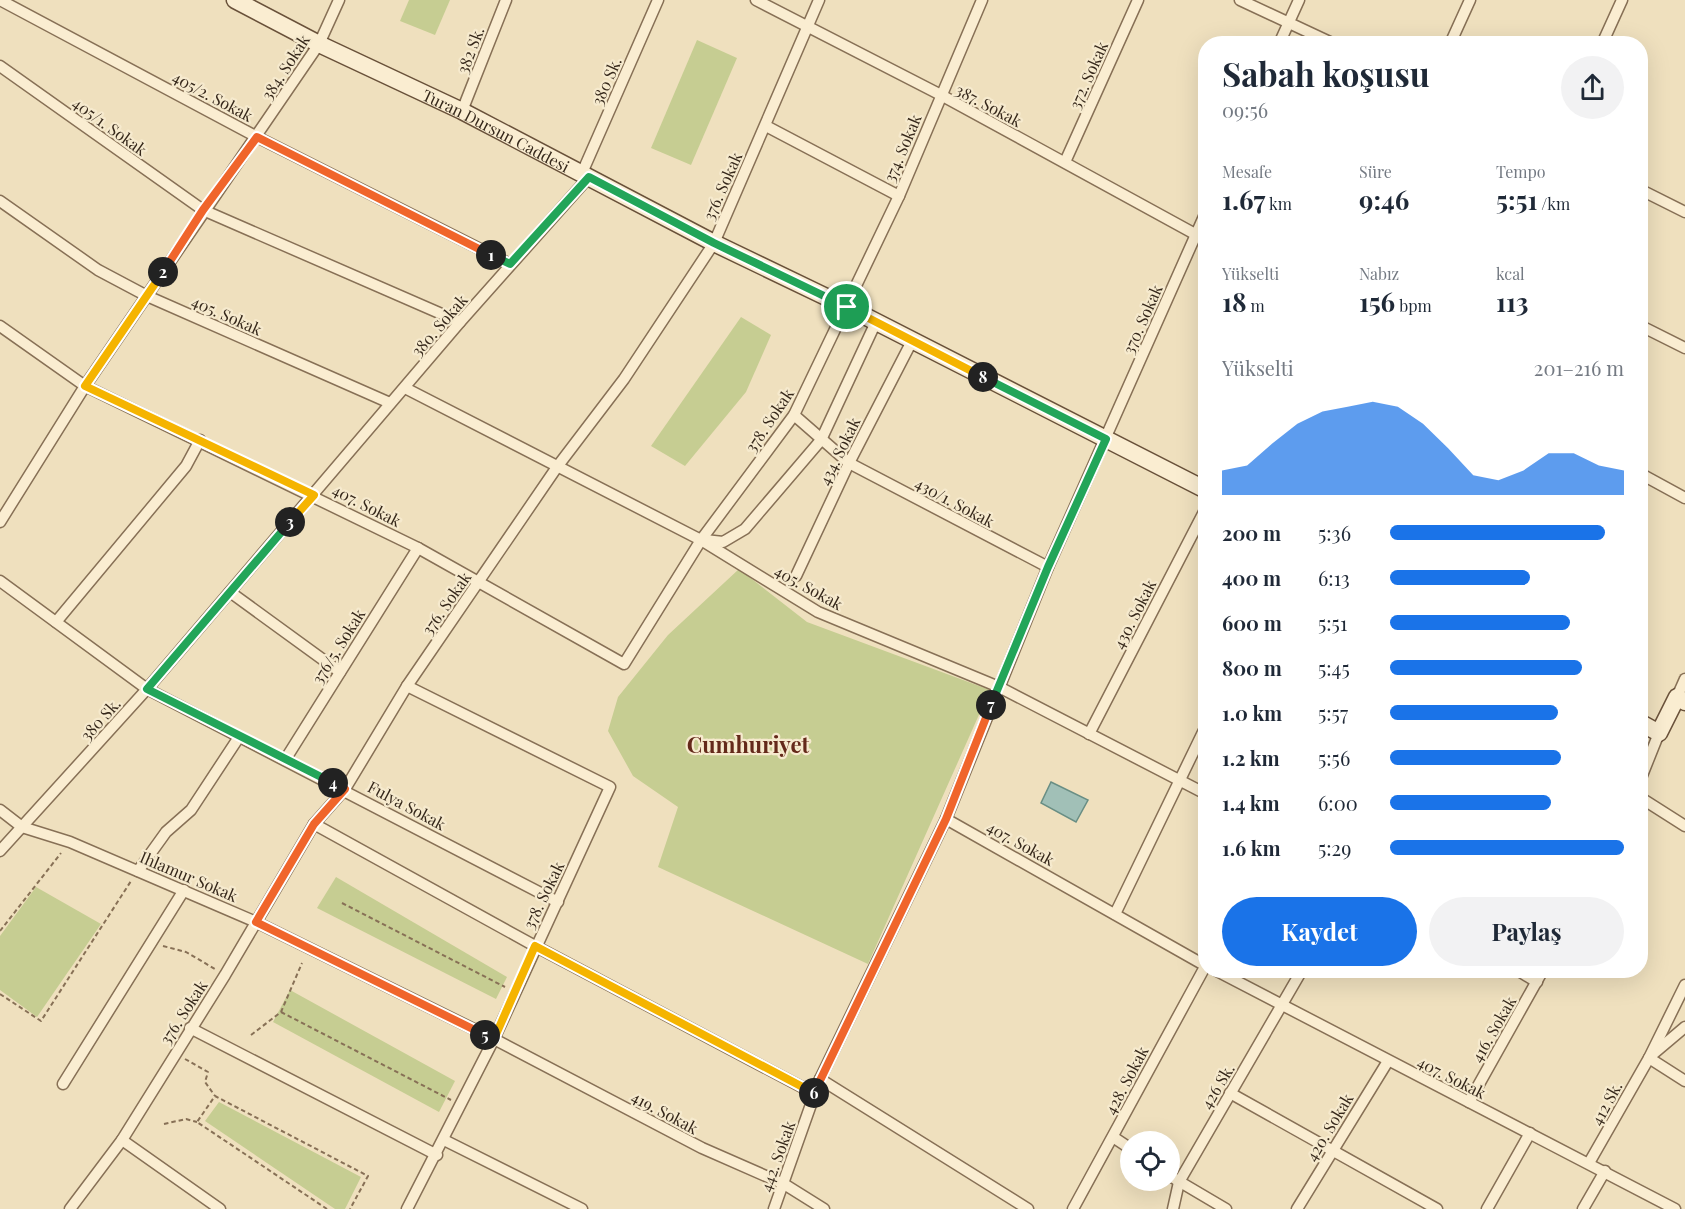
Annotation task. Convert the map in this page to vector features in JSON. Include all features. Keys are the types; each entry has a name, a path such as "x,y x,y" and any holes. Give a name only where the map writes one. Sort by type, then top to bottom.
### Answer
{"street":[{"name":"405/2. Sokak","path":"0,0 257,137 510,264"},
{"name":"Turan Dursun Caddesi","path":"235,0 319,44 462,111 714,243 847,307 1198,486"},
{"name":"384. Sokak","path":"0,522 85,386 203,210 257,137 319,44 339,0"},
{"name":"382 Sk.","path":"462,111 506,0"},
{"name":"380 Sk.","path":"586,175 658,0"},
{"name":"387. Sokak","path":"756,0 941,95 1198,236"},
{"name":"376. Sokak","path":"70,1209 122,1140 225,975 314,824 345,789 407,686 558,467 624,379 714,243 819,0"},
{"name":"374. Sokak","path":"847,307 899,196 982,0"},
{"name":"372. Sokak","path":"1065,162 1138,0"},
{"path":"1240,0 1316,36"},
{"path":"1282,36 1299,0"},
{"path":"1454,36 1470,0"},
{"path":"1606,36 1622,0"},
{"name":"405/1. Sokak","path":"0,66 203,210 460,322"},
{"path":"766,126 899,196"},
{"name":"380. Sokak","path":"314,495 586,175"},
{"path":"1648,194 1685,212"},
{"name":"405. Sokak","path":"0,201 98,270 147,296 390,403"},
{"name":"370. Sokak","path":"1048,567 1198,244"},
{"name":"378. Sokak","path":"624,664 701,540 794,415 847,307"},
{"path":"701,540 723,542 745,529 821,440 876,322"},
{"name":"407. Sokak","path":"0,326 85,386 314,495 417,548 479,580 624,664"},
{"path":"1648,330 1685,348"},
{"name":"434. Sokak","path":"796,576 849,463 912,341"},
{"name":"405. Sokak","path":"405,388 701,540 818,612 999,687 1198,789"},
{"name":"430/1. Sokak","path":"794,415 849,463 1048,567"},
{"path":"56,622 186,466 200,440"},
{"path":"1648,478 1685,498"},
{"name":"380 Sk.","path":"0,851 147,689 314,495"},
{"name":"430. Sokak","path":"1089,734 1198,523"},
{"name":"376/5. Sokak","path":"285,760 417,548"},
{"name":"442. Sokak","path":"774,1209 820,1079 946,819 1048,567"},
{"name":"Fulya Sokak","path":"0,581 147,689 345,789 558,902"},
{"path":"230,592 340,672"},
{"path":"1648,760 1659,733 1681,699 1685,679"},
{"name":"378. Sokak","path":"407,686 610,788 494,1039 408,1209"},
{"path":"1648,727 1659,733"},
{"path":"138,871 166,832 191,810 239,737"},
{"path":"1115,914 1198,741"},
{"path":"1648,802 1685,826"},
{"name":"Ihlamur Sokak","path":"0,810 22,827 70,842 256,922 494,1039"},
{"name":"407. Sokak","path":"946,819 1198,961"},
{"path":"314,824 535,946 815,1094"},
{"path":"63,1084 184,890"},
{"name":"428. Sokak","path":"1074,1209 1199,978"},
{"name":"407. Sokak","path":"1230,978 1675,1209"},
{"name":"426 Sk.","path":"1180,1170 1283,1007 1298,978"},
{"path":"1531,978 1538,982"},
{"name":"416. Sokak","path":"1469,1102 1540,978"},
{"name":"412 Sk.","path":"1589,1163 1649,1058 1685,985"},
{"path":"1685,1027 1649,1058 1685,1081"},
{"path":"190,1028 437,1155"},
{"name":"419. Sokak","path":"494,1039 702,1148 784,1184 824,1209"},
{"name":"420. Sokak","path":"1297,1209 1388,1061"},
{"path":"820,1079 1028,1209"},
{"path":"1230,1093 1437,1209"},
{"path":"1487,1209 1530,1133"},
{"path":"1113,1137 1120,1142"},
{"path":"122,1140 220,1209"},
{"path":"444,1140 582,1209"},
{"path":"1583,1209 1605,1171"},
{"path":"1180,1182 1226,1209"},
{"name":"426 Sk.","path":"1173,1209 1174,1191"}],"path":[{"path":"0,931 70,842"},
{"path":"0,994 41,1021 138,871"},
{"path":"342,903 515,993"},
{"path":"152,943 186,952 225,975"},
{"path":"251,1035 281,1012 302,963"},
{"path":"281,1012 461,1106"},
{"path":"175,1053 208,1072 205,1082 215,1096 368,1176 350,1209"},
{"path":"197,1122 215,1096"},
{"path":"164,1124 186,1119 197,1122 327,1209"}],"green space":[{"path":"409,0 450,0 435,35 400,21"},
{"path":"697,40 737,58 691,165 651,148"},
{"path":"741,317 771,335 746,392 685,466 651,446"},
{"path":"739,569 807,622 990,690 868,964 658,867 678,807 633,776 608,731 618,697 668,635"},
{"path":"336,877 507,977 496,999 317,908"},
{"path":"36,887 101,924 37,1017 0,990 0,936"},
{"path":"290,990 455,1081 439,1112 273,1022"},
{"path":"219,1102 361,1177 345,1209 335,1209 205,1121"}],"water":[{"path":"1051,782 1088,800 1076,822 1041,803"}],"district":[{"name":"Cumhuriyet","path":"748,744"}],"route":[{"path":"257,137 510,264 589,177 714,243 847,307 1106,439 1048,567 946,819 820,1079 815,1094 535,946 494,1039 256,922 314,824 345,789 147,689 314,495 85,386 203,210 257,137"}]}
